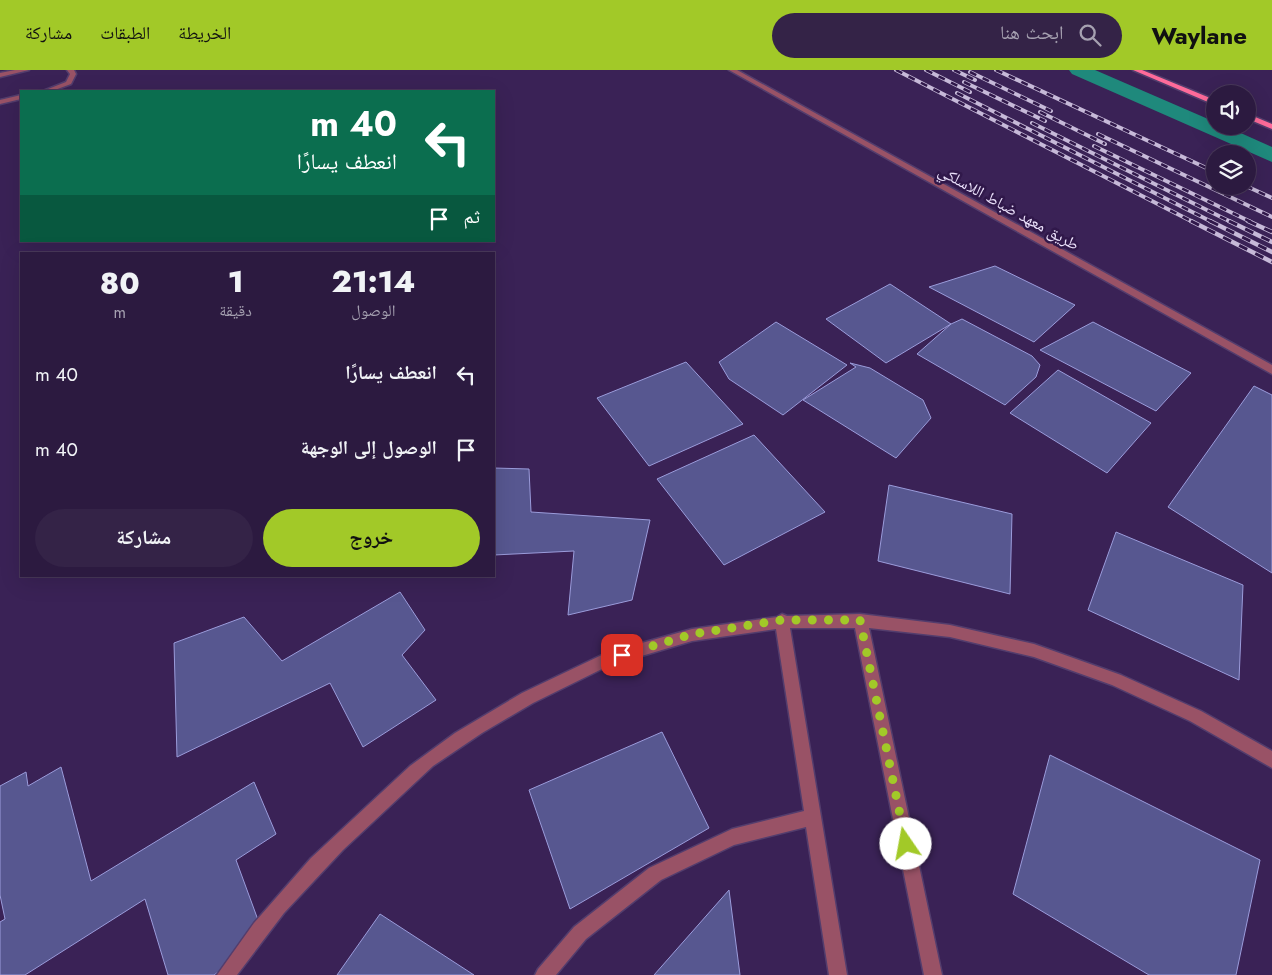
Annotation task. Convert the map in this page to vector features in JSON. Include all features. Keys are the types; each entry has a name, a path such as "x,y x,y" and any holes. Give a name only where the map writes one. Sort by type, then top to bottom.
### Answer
{"main road":[{"path":"1136,70 1206,99"},
{"path":"1256,120 1272,127"}],"street":[{"path":"0,75 26,70"},
{"path":"49,90 69,83 73,74 70,70"},
{"name":"طريق معهد ضباط اللاسلكي","path":"732,70 1272,370"},
{"path":"0,102 20,97"},
{"path":"782,620 838,975"},
{"path":"226,975 248,943 339,840 428,761 517,703 605,660 693,634 782,620 860,620 950,630 1043,653 1140,690 1243,742 1272,760"},
{"path":"860,620 933,975"},
{"path":"544,975 580,933 655,874 732,836 813,817"}],"building":[{"path":"995,266 1075,305 1034,342 929,287"},
{"path":"890,284 951,324 886,363 826,319"},
{"path":"962,319 1032,356 1040,365 1036,377 1005,405 917,354 951,324"},
{"path":"776,322 847,365 783,415 729,379 719,362"},
{"path":"1093,322 1191,373 1156,411 1040,350"},
{"path":"686,362 743,424 649,466 597,398"},
{"path":"850,363 870,368 923,400 931,418 896,458 803,400 856,367"},
{"path":"1058,370 1151,423 1107,473 1010,413"},
{"path":"1254,386 1272,395 1272,573 1168,507"},
{"path":"754,435 825,512 724,565 657,479"},
{"path":"495,468 529,469 531,512 650,520 632,600 568,615 574,551 495,555"},
{"path":"889,485 1012,514 1010,594 878,561"},
{"path":"1116,532 1243,585 1239,680 1088,610"},
{"path":"400,592 425,630 402,655 436,700 363,747 330,683 177,757 174,643 244,617 282,661"},
{"path":"662,732 709,828 570,909 529,790"},
{"path":"1050,755 1260,860 1236,975 1149,975 1013,894"},
{"path":"61,767 91,881 254,782 276,834 236,860 265,939 214,975 168,975 145,899 25,975 0,975 0,922 5,919 0,895 0,786 26,772 28,786"},
{"path":"729,890 740,975 654,975"},
{"path":"380,914 474,975 337,975"}],"waterway":[{"path":"1079,70 1272,155"}],"railway":[{"path":"896,70 1193,222"},
{"path":"926,70 970,92"},
{"path":"954,70 975,80"},
{"path":"996,70 1206,168"},
{"path":"970,72 1051,111"},
{"path":"964,82 1045,121"},
{"path":"957,93 1212,222"},
{"path":"1040,112 1105,144"},
{"path":"1032,123 1231,222"},
{"path":"1098,134 1272,217"},
{"path":"1094,146 1251,222"},
{"path":"1256,191 1272,198"},
{"path":"1191,221 1272,262"},
{"path":"1229,221 1272,242"},
{"path":"1248,221 1272,232"},
{"path":"1212,222 1272,252"}],"route":[{"path":"622,655 693,634 782,620 860,620 906,844"}]}
